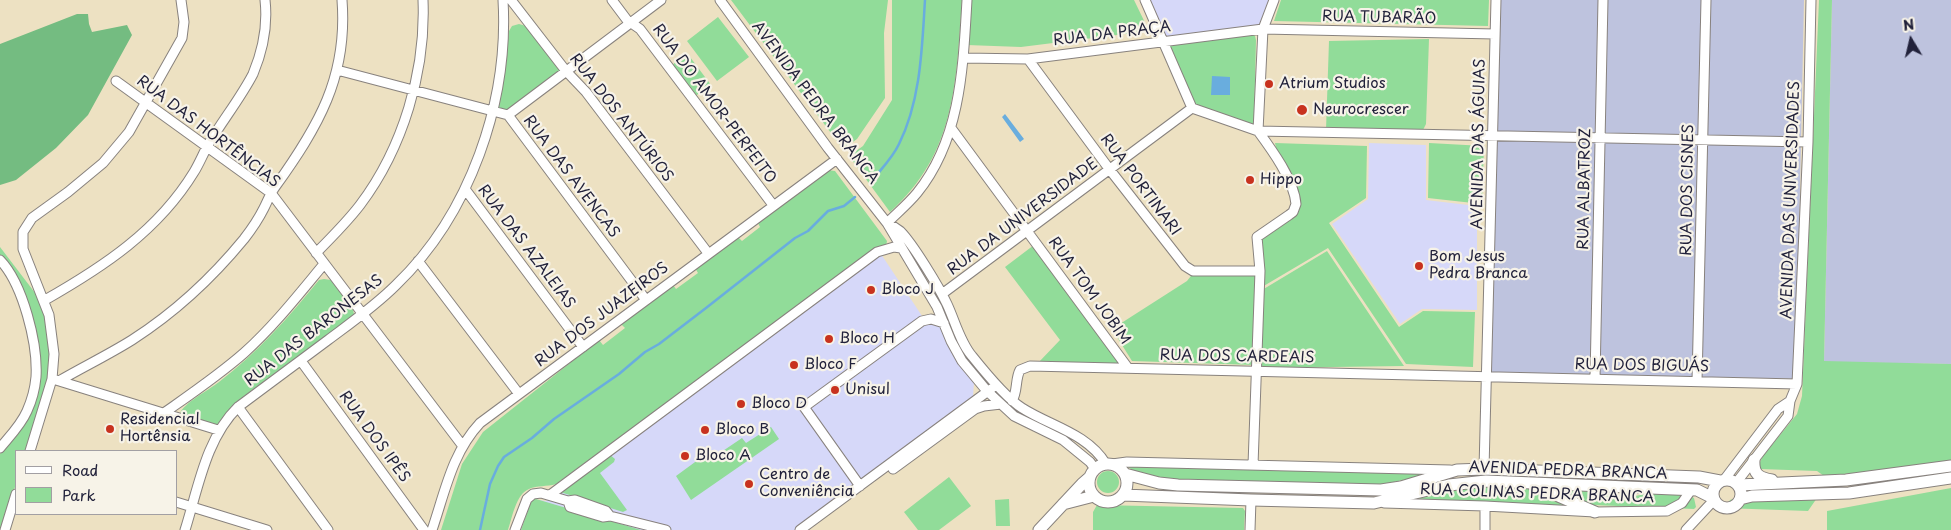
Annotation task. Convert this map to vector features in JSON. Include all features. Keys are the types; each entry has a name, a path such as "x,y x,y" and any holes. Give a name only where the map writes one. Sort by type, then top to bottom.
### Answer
{"main road":[{"path":"1754,460 1753,468 1760,478 1798,483"},
{"path":"1737,484 1798,483 1878,477 1951,466"},
{"path":"1039,530 1063,504 1101,469 1122,470 1125,474 1127,485 1123,495 1109,502 1094,496 1090,487 1101,469"},
{"name":"AVENIDA PEDRA BRANCA","path":"1125,474 1159,483 1178,485 1381,490 1401,487 1457,470 1484,469 1699,477 1722,480"},
{"path":"1740,499 1741,494 1737,484 1731,480 1722,480 1715,485 1713,499 1722,507 1731,508 1740,499 1752,496 1849,493 1951,478"},
{"name":"AVENIDA PEDRA BRANCA","path":"1123,495 1374,503 1468,482 1527,482 1697,490 1713,499"},
{"path":"1527,482 1595,512"},
{"path":"1063,504 1094,496"}],"street":[{"path":"30,450 56,380 53,338 44,300 23,249 22,232 32,218 68,192 102,163 129,132 182,38 184,22 181,0"},
{"path":"44,300 89,275 138,238 179,194 194,173 208,146 246,86 258,61 266,25 264,0"},
{"path":"56,380 139,335 197,290 246,237 264,209 270,193 315,128 332,90 337,70 342,29 342,0"},
{"path":"316,253 360,205 377,180 398,139 414,90 422,34 423,0"},
{"name":"RUA DAS BARONESAS","path":"218,430 238,408 363,314 397,284 418,262 441,229 465,189 481,151 493,111 504,39 503,0"},
{"name":"RUA DOS ANTÚRIOS","path":"511,0 566,71 586,92 708,253"},
{"name":"RUA DO AMOR-PERFEITO","path":"612,0 630,23 640,29 773,205"},
{"path":"508,115 661,0"},
{"name":"AVENIDA PEDRA BRANCA","path":"720,0 837,159 887,223 925,284 959,356 988,391 1014,416 1067,443 1101,469 1127,462 1457,470"},
{"path":"884,249 889,241 887,223 909,202 927,180 944,149 952,128 964,58 967,0"},
{"path":"1145,0 1192,108 1258,131 1808,142"},
{"path":"1253,465 1260,271 1257,237 1293,212 1296,204 1286,177 1271,149 1258,131 1263,29 1274,0"},
{"name":"AVENIDA DAS ÁGUIAS","path":"1484,469 1496,0"},
{"name":"RUA ALBATROZ","path":"1594,378 1604,0"},
{"name":"RUA DOS CISNES","path":"1697,381 1706,0"},
{"name":"AVENIDA DAS UNIVERSIDADES","path":"1737,484 1788,416 1790,401 1797,384 1808,142 1810,0"},
{"name":"RUA DA PRAÇA","path":"964,58 1028,59 1263,29"},
{"name":"RUA TUBARÃO","path":"1263,29 1495,34"},
{"name":"RUA PORTINARI","path":"1028,59 1110,170 1185,266 1193,271 1260,271"},
{"name":"RUA DAS AVENCAS","path":"337,70 508,115 646,300"},
{"name":"RUA DAS HORTÊNCIAS","path":"116,81 208,146 270,193 462,445"},
{"name":"RUA DA UNIVERSIDADE","path":"942,294 1192,108"},
{"name":"RUA TOM JOBIM","path":"952,128 1128,368"},
{"name":"RUA DOS JUAZEIROS","path":"432,530 454,462 462,445 480,423 837,159"},
{"name":"RUA DAS AZALEIAS","path":"465,189 583,346"},
{"name":"AVENIDA PEDRA BRANCA","path":"887,223 899,230 942,294 968,350 997,384 1023,409 1070,432 1100,454 1101,469"},
{"path":"550,495 877,252 894,247 901,248"},
{"path":"0,260 16,284 27,318 34,353 36,377 27,412 0,448"},
{"path":"418,262 519,394"},
{"path":"164,413 208,382 244,353 275,322 324,264"},
{"path":"860,486 804,407 922,321 930,320 944,323"},
{"name":"RUA DOS IPÊS","path":"301,361 424,530"},
{"name":"RUA DOS CARDEAIS","path":"1012,400 1017,390 1018,374 1025,367 1487,376"},
{"name":"RUA DOS BIGUÁS","path":"1487,376 1797,384"},
{"path":"56,380 218,430 185,530"},
{"path":"800,530 997,384"},
{"name":"AVENIDA DAS UNIVERSIDADES","path":"1722,480 1778,409 1790,401"},
{"path":"810,530 975,409 1001,404"},
{"path":"238,408 328,530"},
{"name":"RUA COLINAS PEDRA BRANCA","path":"1374,503 1485,506 1595,512 1667,511 1682,503 1691,490"},
{"path":"515,530 527,499 533,494 541,493 568,502 570,507 602,517 610,516 648,528 654,526 666,530"},
{"path":"5,530 15,497"},
{"path":"1686,530 1713,499"},
{"path":"1250,530 1251,500"},
{"path":"178,503 267,530"},
{"path":"1485,506 1485,530"}],"shaded area":[{"path":"1146,0 1273,0 1262,28 1162,40"},
{"path":"1500,0 1804,0 1796,379 1490,372"},
{"path":"1832,0 1951,0 1951,364 1824,362"},
{"name":"Bom Jesus Pedra Branca","path":"1369,143 1426,145 1426,200 1477,206 1477,310 1422,309 1400,324 1332,224 1368,199"},
{"name":"Unisul","path":"881,254 926,322 939,323 954,357 974,382 973,397 796,530 521,530 532,499 546,501"}],"green space":[{"path":"731,0 888,0 884,33 885,98 857,139 843,149"},
{"path":"892,0 962,0 954,88 940,141 928,166 912,189 890,212 849,156 863,146 892,100"},
{"path":"970,0 1134,0 1149,31 1021,47 967,45"},
{"path":"1281,0 1489,0 1488,26 1274,21"},
{"path":"1819,0 1832,0 1824,361 1951,364 1951,461 1824,476 1817,471 1760,469 1759,464 1763,456 1797,414 1802,396"},
{"path":"77,14 88,14 92,32 127,25 132,35 88,115 56,148 16,180 0,185 0,44"},
{"path":"718,17 749,57 717,81 687,41"},
{"path":"519,24 526,26 561,70 507,111 497,108 505,67 509,31 512,26"},
{"path":"1252,33 1256,40 1254,122 1252,126 1195,105 1165,44"},
{"path":"1429,39 1426,124 1422,132 1326,130 1329,41"},
{"path":"687,53 711,85 694,97 671,66"},
{"path":"1275,143 1367,146 1366,198 1329,223 1399,327 1423,311 1475,312 1473,367 1406,364 1328,248 1262,287 1259,238 1297,209"},
{"path":"1429,143 1484,146 1482,204 1428,198"},
{"path":"827,170 835,171 887,241 886,246 876,250 556,484 535,487 525,492 515,507 508,530 441,530 462,464 483,432 599,340 603,345 625,328 621,324 673,285 676,289 698,273 695,268 737,236 742,241 760,227 757,221"},
{"path":"1034,245 1122,365 1038,363 1060,340 1005,267"},
{"path":"0,247 42,302 46,316 51,354 49,379 27,450 15,450 15,487 1,529 0,454 30,414 35,336 0,256"},
{"path":"1327,251 1404,366 1262,368 1262,290"},
{"path":"1194,272 1259,272 1255,365 1132,361 1112,329 1187,281"},
{"path":"319,280 331,280 353,310 353,321 298,356 235,403 216,426 180,414 186,406 233,371 259,347"},
{"path":"771,427 779,439 691,500 676,476 706,454 711,459 742,438 746,443"},
{"path":"609,454 615,459 614,462 600,473 627,510 623,512 560,492"},
{"path":"1127,466 1429,474 1381,485 1162,480 1139,475"},
{"path":"1108,471 1116,474 1119,482 1116,490 1108,493 1100,490 1097,482 1100,474"},
{"path":"949,477 971,506 939,530 918,530 904,512"},
{"path":"1478,484 1531,488 1571,506 1413,501 1430,494"},
{"path":"1951,488 1951,530 1827,530 1827,511"},
{"path":"1563,490 1605,490 1617,495 1635,496 1656,492 1689,495 1694,498 1696,507 1694,509 1593,505 1571,497"},
{"path":"1736,498 1817,498 1808,511 1724,508 1730,500"},
{"path":"532,499 536,499 641,530 521,530"},
{"path":"1009,499 1010,526 996,526 995,500"},
{"path":"1097,505 1243,508 1245,511 1244,530 1093,530 1093,512"}],"water":[{"path":"1212,76 1230,77 1230,95 1211,95"},
{"path":"1005,114 1024,139 1020,142 1002,117"}],"waterway":[{"path":"874,178 897,149 912,110 919,73 925,0"},
{"path":"480,530 490,484 504,457 532,438 554,419 619,374 645,352 659,344 795,238 808,231 828,211 844,206 855,197"}],"place":[{"name":"Atrium Studios","path":"1269,84"},
{"name":"Neurocrescer","path":"1302,110"},
{"name":"Hippo","path":"1250,180"},
{"name":"Bom Jesus Pedra Branca","path":"1419,266"},
{"name":"Bloco J","path":"871,290"},
{"name":"Bloco H","path":"829,339"},
{"name":"Bloco F","path":"794,365"},
{"name":"Unisul","path":"835,390"},
{"name":"Bloco D","path":"741,404"},
{"name":"Residencial Hortênsia","path":"110,429"},
{"name":"Bloco B","path":"705,430"},
{"name":"Bloco A","path":"685,456"},
{"name":"Centro de Conveniência","path":"749,484"}]}
